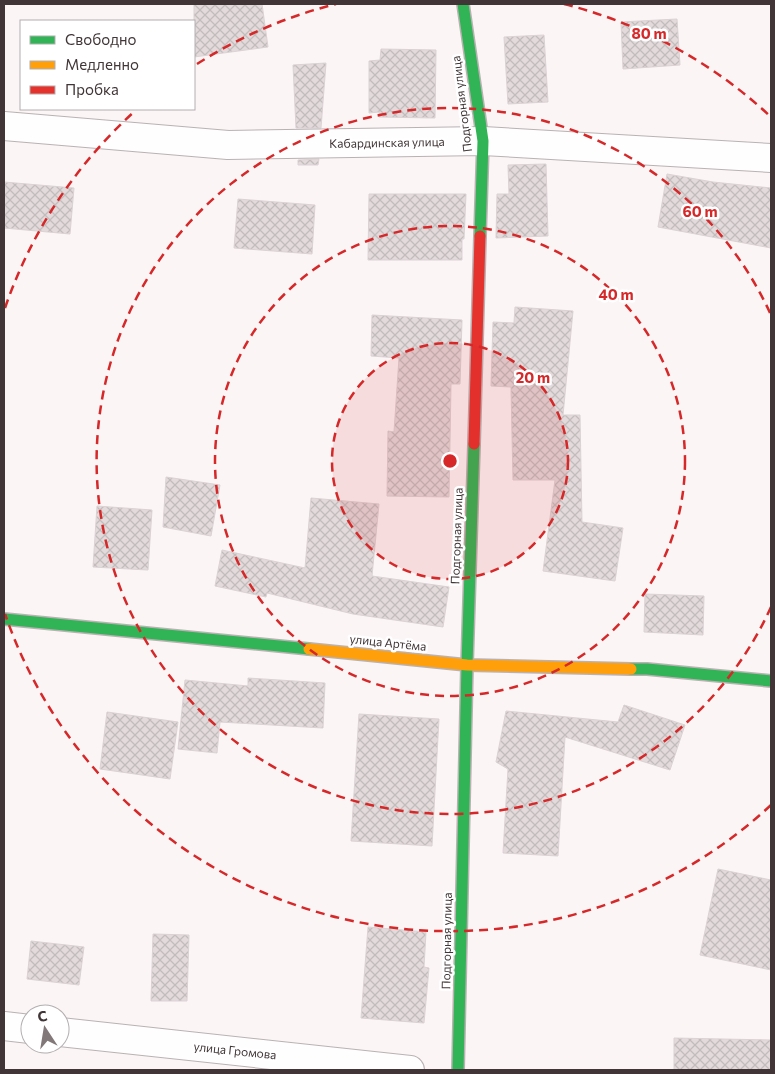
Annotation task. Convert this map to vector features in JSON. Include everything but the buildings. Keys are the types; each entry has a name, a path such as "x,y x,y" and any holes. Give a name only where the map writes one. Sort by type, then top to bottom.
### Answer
{"street":[{"name":"Подгорная улица","path":"458,1070 482,141 463,4"},
{"name":"Кабардинская улица","path":"4,126 228,145 482,141 771,158"},
{"name":"улица Артёма","path":"4,619 467,665 647,669 771,682"},
{"path":"4,1026 20,1028"},
{"name":"улица Громова","path":"70,1033 410,1070"}],"traffic: fast":[{"path":"463,4 483,141 480,236"},
{"path":"458,1070 474,444"},
{"path":"4,619 309,649"},
{"path":"631,669 771,681"}],"traffic: slow":[{"path":"309,649 467,665 631,669"}],"traffic: jam":[{"path":"474,444 480,236"}]}
